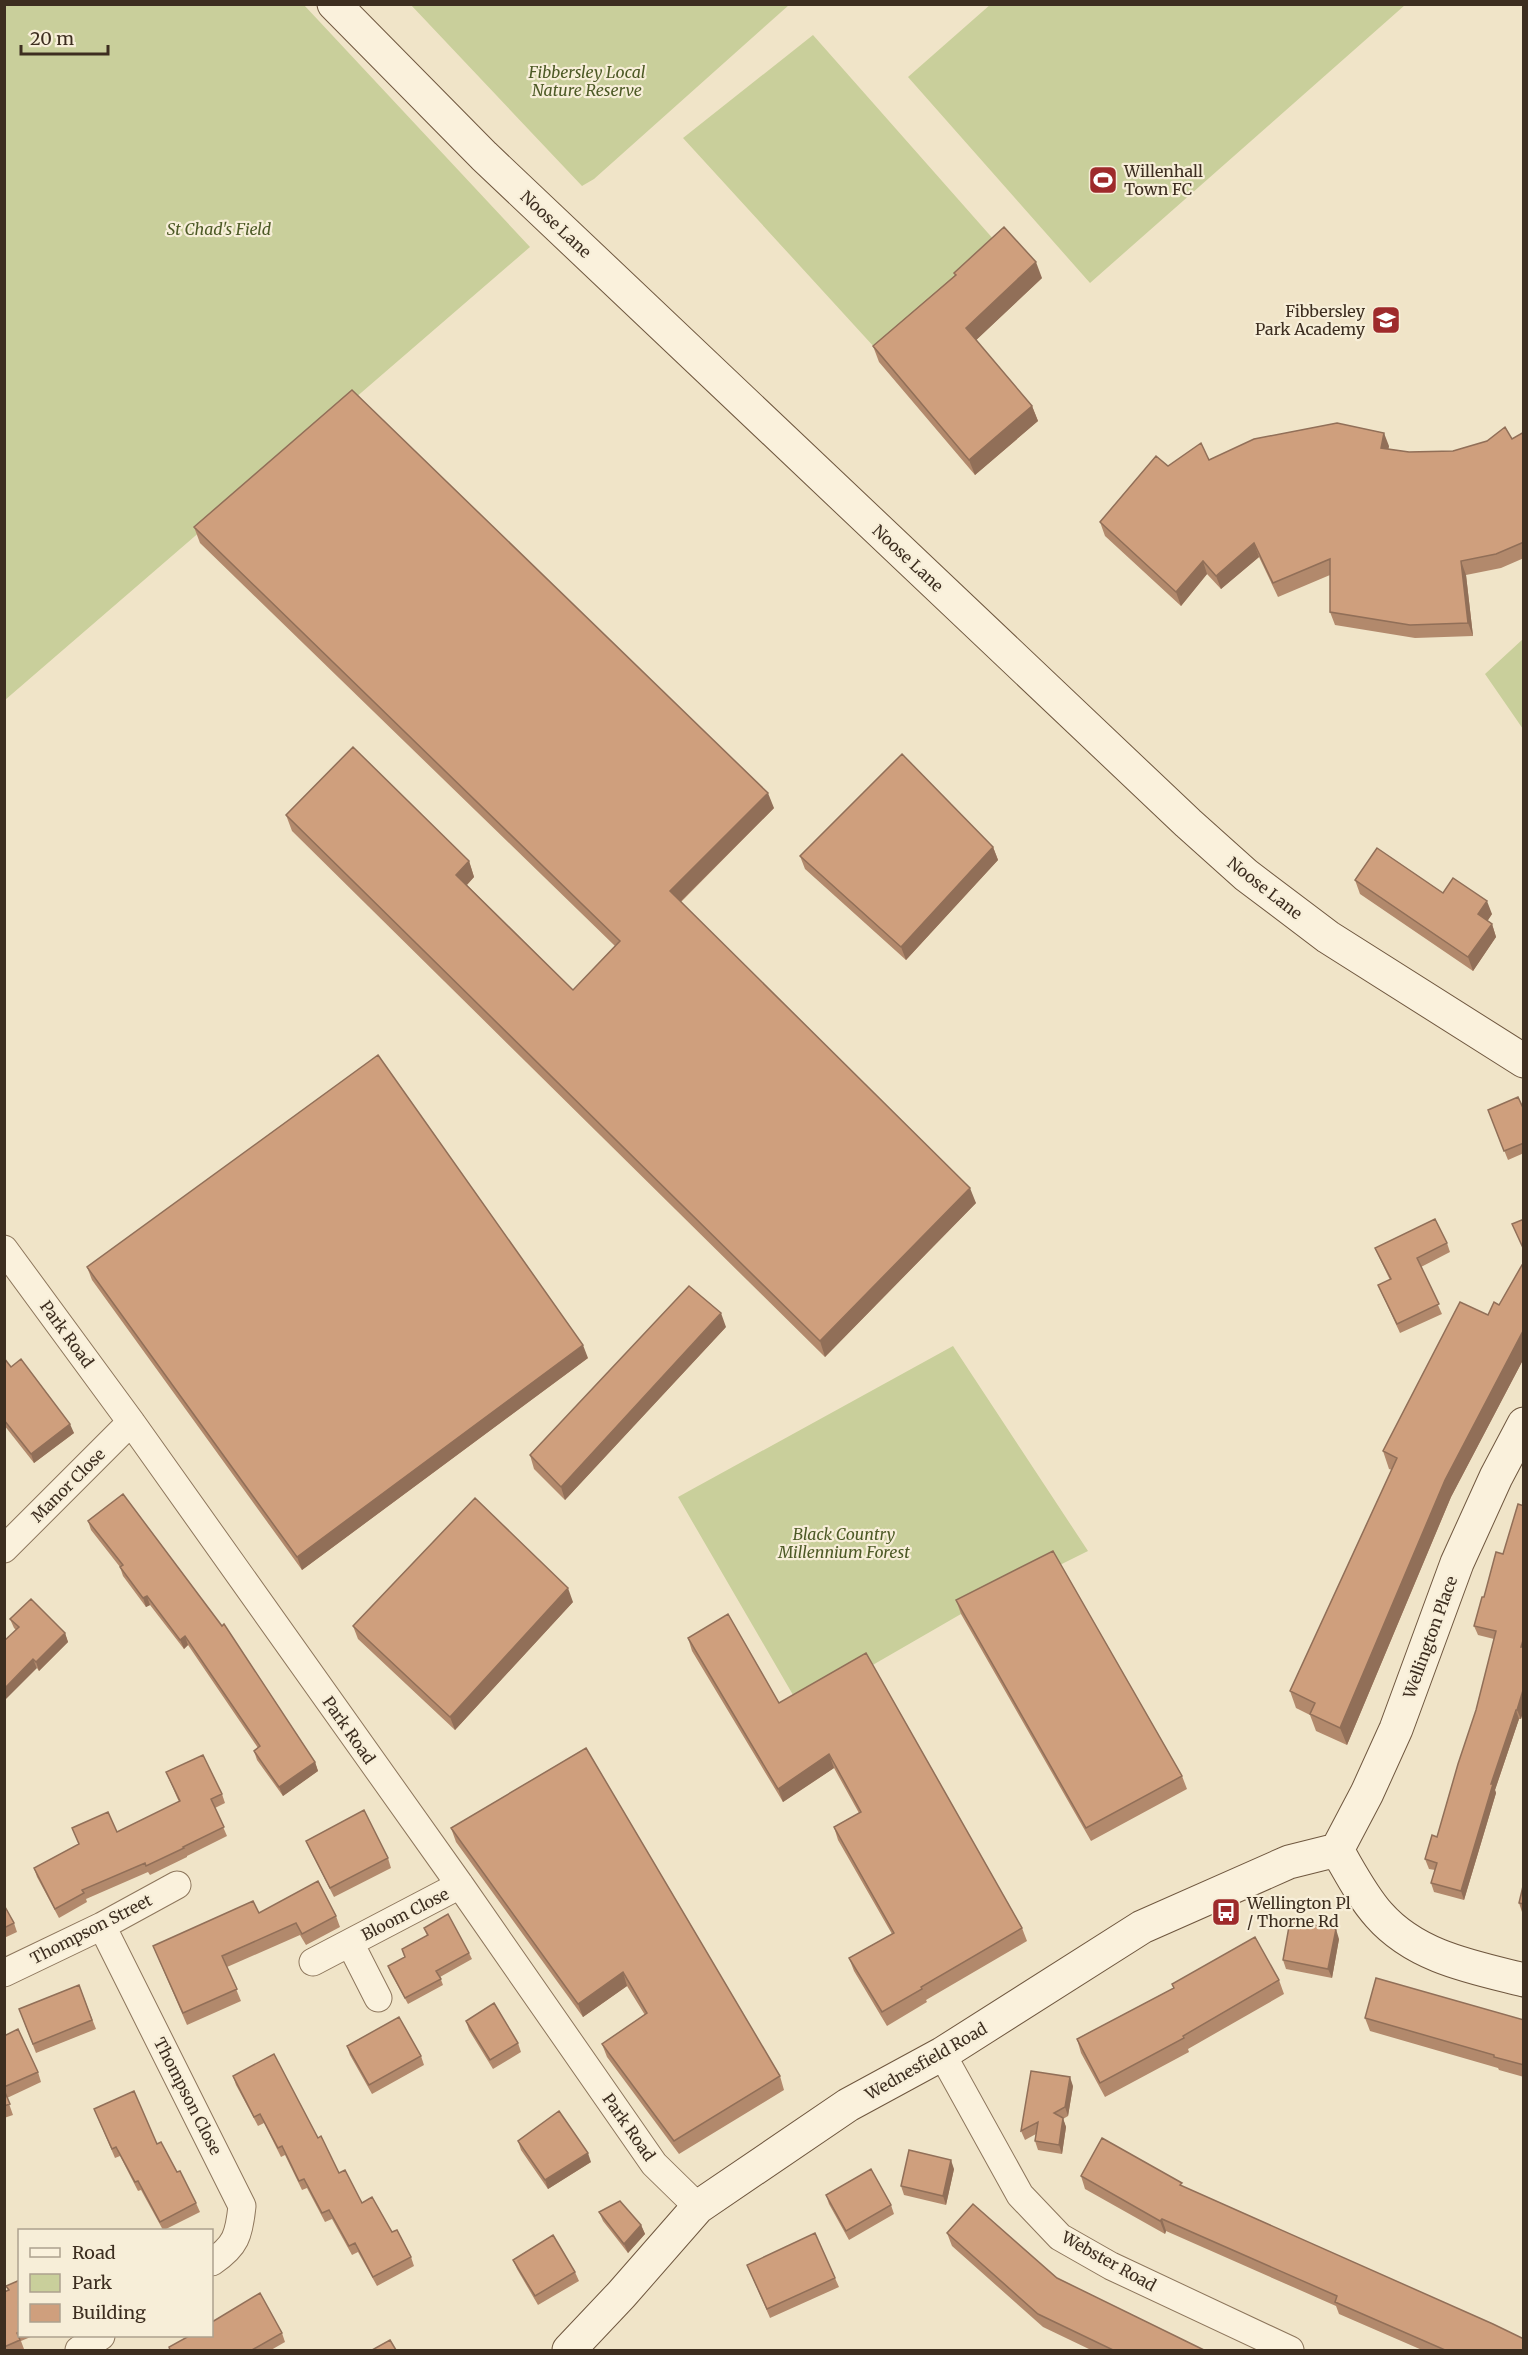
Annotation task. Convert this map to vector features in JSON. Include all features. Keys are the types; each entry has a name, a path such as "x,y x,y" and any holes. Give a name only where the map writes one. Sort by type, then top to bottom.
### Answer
{"street":[{"name":"Noose Lane","path":"334,4 484,156 1246,875 1328,937 1524,1061"},
{"name":"Park Road","path":"4,1249 131,1422 460,1885 654,2164 698,2207"},
{"name":"Manor Close","path":"4,1549 131,1422"},
{"name":"Wellington Place","path":"1337,1850 1367,1793 1396,1729 1457,1563 1496,1477 1524,1424"},
{"path":"1337,1850 1379,1916 1400,1936 1423,1950 1455,1962 1524,1980"},
{"name":"Wednesfield Road","path":"568,2350 621,2295 698,2207 848,2105 942,2054 1142,1927 1289,1862 1337,1850"},
{"name":"Thompson Street","path":"4,1972 102,1926 177,1885"},
{"name":"Bloom Close","path":"313,1962 460,1885"},
{"name":"Thompson Close","path":"102,1926 242,2206 240,2226 229,2250 213,2261"},
{"name":"Bloom Close","path":"350,1942 378,1998"},
{"name":"Webster Road","path":"942,2054 1020,2195 1060,2237 1111,2266 1290,2350"},
{"path":"79,2350 99,2337"}],"green space":[{"name":"Willenhall Town FC","path":"991,4 1405,5 1090,283 908,77"},
{"name":"St Chad's Field","path":"5,5 304,5 530,247 5,700"},
{"name":"Fibbersley Local Nature Reserve","path":"411,5 789,5 594,179 582,186"},
{"path":"813,35 995,241 875,348 683,138"},
{"path":"1523,639 1523,729 1485,674"},
{"name":"Black Country Millennium Forest","path":"953,1346 1088,1551 961,1614 800,1707 678,1497"}],"building":[{"path":"1004,227 1036,262 966,328 1032,406 969,460 873,346 956,275 954,273"},
{"path":"352,390 768,793 670,891 970,1188 820,1341 286,815 353,747 469,861 456,875 573,990 620,941 194,527"},
{"path":"1337,423 1384,433 1381,448 1409,452 1453,451 1487,441 1505,427 1512,439 1524,432 1524,542 1496,554 1461,561 1468,623 1410,625 1330,612 1330,559 1273,583 1254,543 1216,576 1203,561 1176,592 1100,522 1156,456 1168,466 1201,443 1209,460 1254,439"},
{"path":"902,754 993,847 901,947 800,856"},
{"path":"1377,848 1443,893 1453,878 1487,901 1478,914 1492,924 1468,957 1355,880"},
{"path":"378,1055 583,1345 297,1557 87,1267"},
{"path":"1518,1097 1524,1110 1524,1143 1504,1151 1488,1110"},
{"path":"1435,1219 1447,1243 1417,1258 1439,1304 1397,1324 1378,1285 1391,1279 1375,1248"},
{"path":"1524,1219 1524,1250 1512,1224"},
{"path":"1522,1265 1524,1266 1524,1329 1445,1480 1340,1728 1310,1714 1315,1703 1290,1691 1397,1458 1383,1451 1460,1302 1488,1315 1494,1302 1499,1305"},
{"path":"689,1286 721,1313 561,1487 530,1455"},
{"path":"4,1358 11,1367 21,1359 70,1424 31,1454 4,1420"},
{"path":"123,1494 222,1626 224,1624 315,1762 279,1787 254,1751 260,1746 185,1636 180,1640 147,1596 143,1598 120,1567 123,1565 88,1521"},
{"path":"475,1498 568,1588 450,1717 353,1626"},
{"path":"1518,1504 1524,1506 1524,1637 1521,1647 1524,1647 1524,1687 1491,1784 1493,1784 1461,1891 1431,1883 1437,1863 1425,1859 1432,1835 1437,1837 1476,1710 1496,1631 1474,1626 1496,1552 1503,1554"},
{"path":"1053,1551 1182,1776 1086,1828 956,1600"},
{"path":"31,1599 65,1633 36,1662 33,1659 4,1689 4,1641 19,1627 10,1619"},
{"path":"728,1614 779,1703 866,1653 1022,1928 882,2012 849,1958 894,1933 834,1827 861,1812 829,1754 778,1789 688,1638"},
{"path":"586,1748 780,2076 674,2141 602,2044 647,2013 623,1972 578,2004 451,1828"},
{"path":"203,1755 222,1794 211,1799 224,1827 146,1866 145,1863 82,1890 84,1893 55,1909 34,1868 79,1844 72,1828 108,1812 117,1832 180,1801 166,1772"},
{"path":"364,1810 388,1858 330,1888 306,1841"},
{"path":"318,1881 336,1916 302,1934 296,1923 222,1956 237,1989 183,2013 153,1946 253,1901 259,1913"},
{"path":"1524,1882 1524,1904 1519,1903"},
{"path":"4,1905 14,1923 4,1928"},
{"path":"448,1914 469,1953 436,1971 441,1979 405,1998 388,1966 405,1957 402,1949 428,1935 424,1928"},
{"path":"1290,1921 1336,1929 1328,1969 1283,1960"},
{"path":"1255,1937 1279,1980 1183,2036 1184,2038 1100,2083 1077,2039 1174,1988 1172,1984"},
{"path":"1376,1978 1524,2020 1524,2065 1365,2018"},
{"path":"79,1985 92,2020 33,2044 19,2009"},
{"path":"494,2003 518,2043 490,2060 466,2021"},
{"path":"399,2017 421,2056 369,2085 347,2046"},
{"path":"18,2029 38,2072 4,2087 4,2036"},
{"path":"274,2054 318,2138 321,2136 339,2173 345,2170 362,2203 372,2197 392,2232 397,2230 411,2257 373,2277 355,2243 349,2246 329,2210 322,2213 304,2179 299,2181 282,2146 278,2148 260,2114 254,2117 233,2076"},
{"path":"1031,2071 1070,2077 1065,2107 1054,2113 1063,2118 1059,2145 1035,2141 1038,2122 1021,2131"},
{"path":"4,2090 10,2104 4,2106"},
{"path":"134,2091 157,2144 161,2142 177,2172 180,2171 196,2203 160,2222 116,2147 112,2149 94,2109"},
{"path":"559,2111 588,2153 545,2180 518,2141"},
{"path":"1102,2138 1182,2183 1180,2185 1524,2339 1524,2350 1445,2350 1335,2302 1337,2296 1162,2219 1160,2221 1081,2176"},
{"path":"909,2150 951,2160 943,2196 901,2186"},
{"path":"871,2169 891,2205 846,2231 826,2195"},
{"path":"620,2201 641,2225 624,2244 599,2212"},
{"path":"973,2204 1057,2278 1204,2350 1113,2350 1038,2314 947,2233"},
{"path":"815,2233 835,2278 767,2309 747,2265"},
{"path":"553,2235 575,2272 535,2296 513,2260"},
{"path":"18,2281 17,2333 20,2340 4,2347 4,2292 9,2290 6,2286"},
{"path":"260,2293 282,2333 252,2350 170,2350 169,2347 187,2337 213,2337 213,2321"},
{"path":"390,2340 396,2350 372,2350"}],"place":[{"name":"Willenhall Town FC","path":"1103,180"},
{"name":"Fibbersley Park Academy","path":"1386,320"},
{"name":"Wellington Pl / Thorne Rd","path":"1226,1912"}]}
